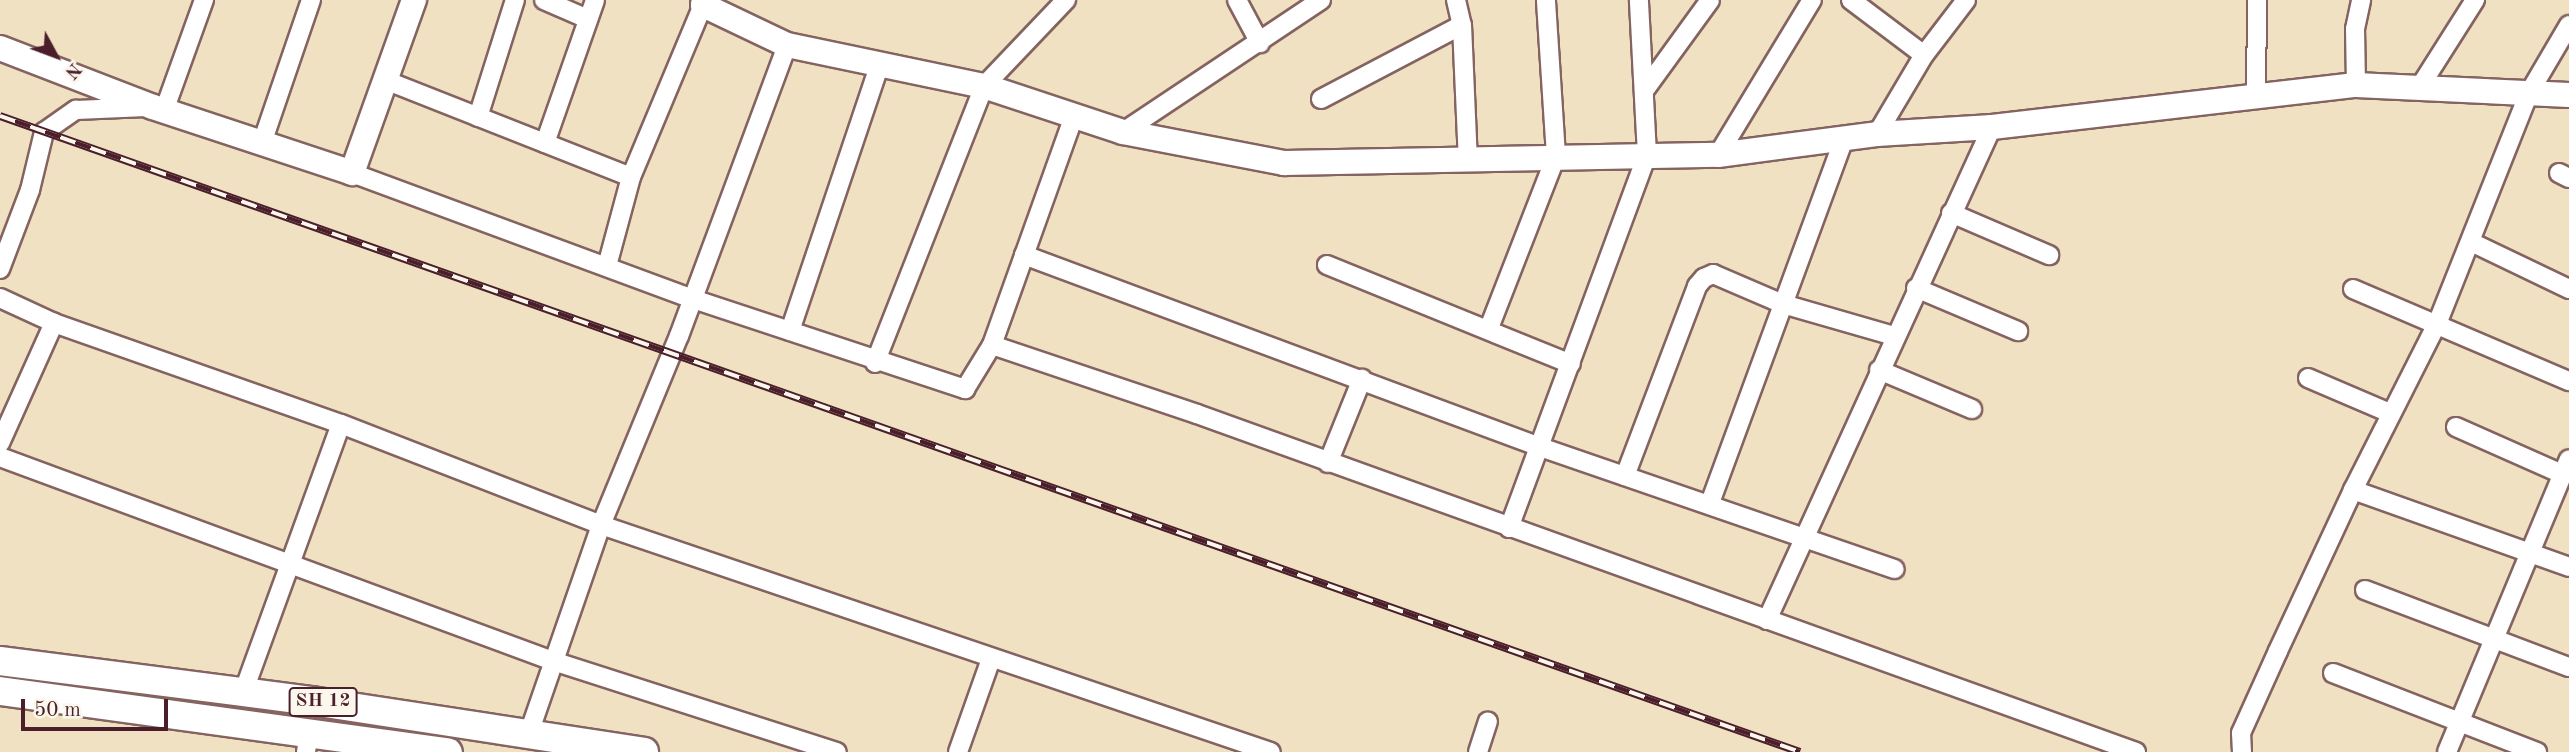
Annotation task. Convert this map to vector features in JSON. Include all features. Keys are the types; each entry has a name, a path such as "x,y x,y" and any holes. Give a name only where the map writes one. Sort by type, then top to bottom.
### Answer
{"main road":[{"name":"SH 12","path":"0,661 529,733 644,752"},
{"name":"SH 12","path":"0,691 307,741 448,752"}],"street":[{"path":"158,109 204,0"},
{"path":"262,143 311,0"},
{"path":"352,173 414,0"},
{"path":"478,117 515,0"},
{"path":"544,0 588,19"},
{"path":"545,143 595,0"},
{"path":"875,363 990,78 1021,42 1066,0"},
{"path":"1237,0 1260,43"},
{"path":"1123,132 1321,0"},
{"path":"1456,0 1462,25 1468,163"},
{"path":"1489,328 1556,156 1546,0"},
{"path":"1509,528 1647,155 1639,0"},
{"path":"1644,91 1710,0"},
{"path":"1718,155 1812,0"},
{"path":"1851,0 1924,55"},
{"path":"1877,134 1924,55 1966,0"},
{"path":"2256,97 2257,0"},
{"path":"2356,85 2355,29 2361,0"},
{"path":"2421,85 2475,0"},
{"path":"607,266 631,177 703,3 787,45 880,64 990,78 1074,116 1123,132 1284,163 1468,163 1556,156 1718,155 1877,134 1992,127 2356,85 2421,85 2569,95"},
{"path":"1321,99 1462,25"},
{"path":"2242,752 2242,733 2353,490 2437,324 2529,93 2569,25"},
{"path":"529,733 601,525 693,299 787,45"},
{"path":"0,48 158,109 352,173 693,299 875,363 965,389 992,345 1074,116"},
{"path":"790,331 880,64"},
{"path":"385,80 631,177"},
{"path":"0,269 30,190 44,132 76,110 158,109"},
{"path":"1767,620 1802,537 1992,127"},
{"path":"1710,503 1844,138"},
{"path":"1951,213 2049,256"},
{"path":"2471,242 2569,289"},
{"path":"1024,255 1540,447 1710,503 1895,569"},
{"path":"1327,265 1571,363"},
{"path":"1625,476 1697,286 1704,278 1713,274 1783,304 1894,336"},
{"path":"1916,288 2018,331"},
{"path":"2353,289 2569,381"},
{"path":"0,298 54,323 341,424 601,525 1271,752"},
{"path":"0,443 54,323"},
{"path":"992,345 2136,752"},
{"path":"1879,370 1972,409"},
{"path":"2308,378 2390,414"},
{"path":"1328,463 1362,379"},
{"path":"243,693 341,424"},
{"path":"2447,752 2528,550 2566,467 2456,427"},
{"path":"0,457 288,567 553,662 837,752"},
{"path":"2353,490 2528,550 2569,567"},
{"path":"2365,590 2569,667"},
{"path":"958,752 990,659"},
{"path":"2333,673 2537,752"},
{"path":"1478,752 1488,722"}],"railway":[{"path":"0,116 1800,752"}]}
